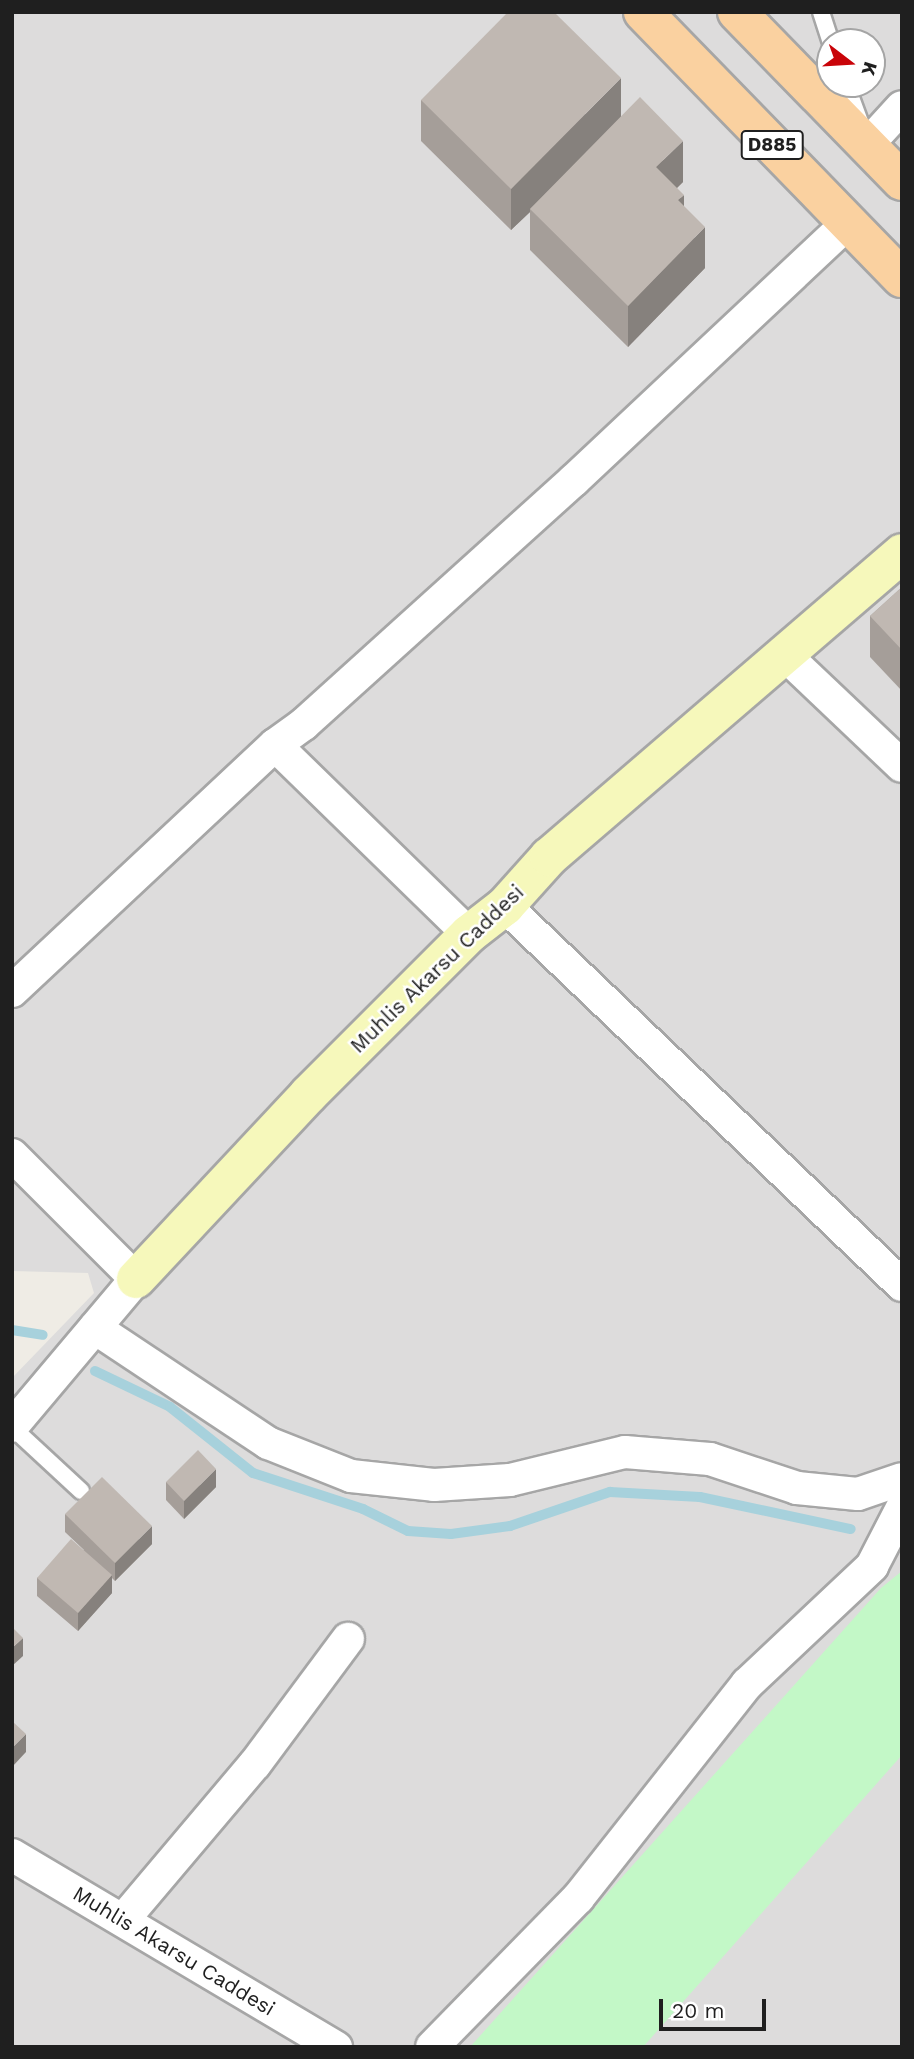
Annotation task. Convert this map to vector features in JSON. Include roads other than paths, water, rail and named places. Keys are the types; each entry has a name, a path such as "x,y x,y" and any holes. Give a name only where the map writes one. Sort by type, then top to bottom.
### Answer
{"main road":[{"name":"D885","path":"643,12 902,278"},
{"path":"737,12 902,181"}],"street":[{"path":"868,144 902,107"},
{"path":"12,991 275,745 304,724 563,490 848,223"},
{"name":"Muhlis Akarsu Caddesi","path":"12,1427 136,1279 308,1095 469,934 505,906 549,857 902,553"},
{"path":"785,654 902,766"},
{"path":"275,745 469,934"},
{"path":"505,906 902,1285"},
{"path":"12,1155 136,1279"},
{"path":"95,1328 268,1443 351,1476 434,1485 510,1480 625,1452 710,1459 797,1488 821,1491 858,1494 902,1479"},
{"path":"432,2047 578,1898 747,1684 872,1566 902,1508"},
{"path":"123,1920 256,1764 348,1639"},
{"name":"Muhlis Akarsu Caddesi","path":"12,1855 336,2047"}],"lane":[{"path":"851,98 868,144"},
{"path":"12,1427 80,1491"}],"waterway":[{"path":"12,1330 43,1335"},
{"path":"95,1371 170,1407 253,1473 363,1509 408,1531 451,1534 510,1526 610,1492 700,1497 851,1529"}]}
